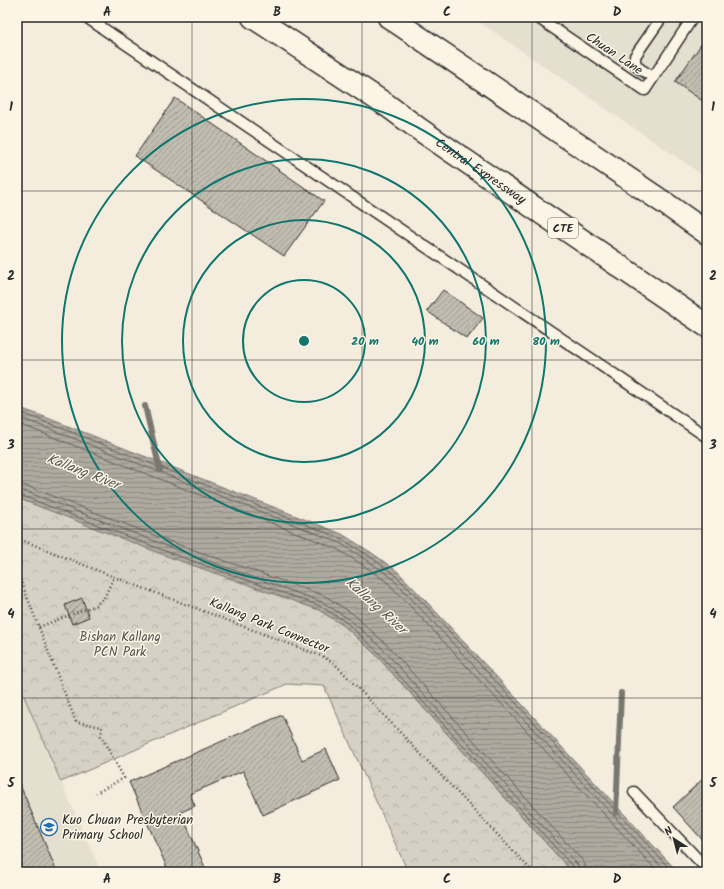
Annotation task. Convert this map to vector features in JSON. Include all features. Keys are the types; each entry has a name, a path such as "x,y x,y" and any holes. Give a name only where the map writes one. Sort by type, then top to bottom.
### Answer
{"highway":[{"name":"Central Expressway","path":"253,17 388,106 419,129 707,326"},
{"path":"389,17 707,233"}],"lane":[{"path":"86,17 707,437"},
{"name":"Chuan Lane","path":"537,17 645,90 693,17"},
{"name":"Chuan Lane","path":"653,77 640,69 635,63 635,56 662,17"},
{"path":"634,792 707,869"}],"path":[{"name":"Kallang Park Connector","path":"17,538 114,577 324,657 338,666 533,872"},
{"path":"17,577 20,579 76,722 102,726 101,736 124,778 96,793"},
{"path":"39,627 96,605 104,598 114,577"}],"shaded area":[{"path":"472,17 707,17 707,178"},
{"name":"Kuo Chuan Presbyterian Primary School","path":"17,680 61,782 101,872 17,872"}],"green space":[{"name":"Bishan Kallang PCN Park","path":"17,498 319,610 344,626 374,653 572,872 408,872 324,686 287,684 61,782 17,680"}],"water":[{"name":"Kallang River","path":"17,407 342,534 372,553 397,571 426,601 678,872 572,872 374,653 344,626 319,610 172,558 17,498"}],"building":[{"path":"707,36 707,104 675,82"},
{"path":"175,98 324,201 284,256 135,156"},
{"path":"443,290 483,318 467,339 427,311"},
{"path":"82,598 89,617 72,624 65,605"},
{"path":"282,715 302,760 326,749 340,780 263,815 243,771 190,794 195,806 181,812 207,872 169,872 129,782"},
{"path":"707,775 707,845 673,807"},
{"path":"17,778 57,872 17,872"}],"waterway":[{"path":"145,406 160,470"},
{"path":"616,813 621,693"}],"place":[{"name":"Kuo Chuan Presbyterian Primary School","path":"49,827"}]}
